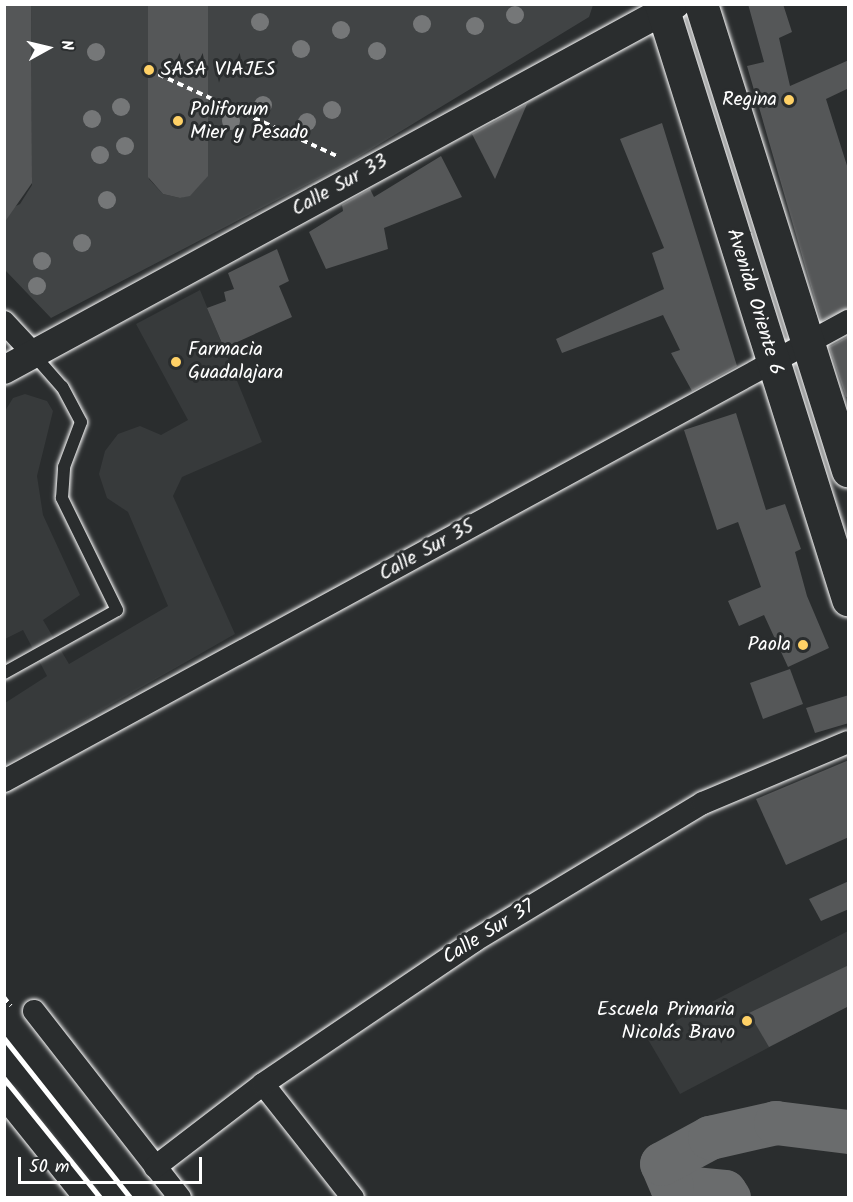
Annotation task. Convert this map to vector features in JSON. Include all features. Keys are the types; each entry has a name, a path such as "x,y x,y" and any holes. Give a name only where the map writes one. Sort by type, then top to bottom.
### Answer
{"main road":[{"name":"Avenida Oriente 6","path":"701,4 807,345 849,470"},
{"name":"Avenida Oriente 6","path":"667,6 773,363 849,599"}],"street":[{"name":"Calle Sur 33","path":"4,370 667,6"},
{"name":"Calle Sur 35","path":"4,781 849,321"},
{"path":"4,322 33,353"},
{"name":"Calle Sur 37","path":"155,1167 263,1084 474,941 703,803 849,742"},
{"path":"34,1011 180,1197"},
{"path":"263,1084 353,1197"},
{"path":"4,1097 85,1197"}],"lane":[{"path":"4,673 117,610 62,498 64,467 81,422 62,387 33,353"}],"path":[{"path":"149,70 350,162"}],"shaded area":[{"path":"31,5 148,5 149,179 163,194 180,198 190,195 204,180 208,5 593,5 589,17 350,162 51,318 5,270 4,212 20,204 32,185"},
{"path":"200,290 262,442 182,477 173,496 235,634 5,765 5,703 47,676 23,630 5,639 5,411 13,398 25,394 47,401 53,411 37,476 43,515 80,595 43,620 69,664 168,606 128,512 107,498 99,474 105,451 118,434 140,426 161,435 188,420 136,324"},
{"name":"Escuela Primaria Nicolás Bravo","path":"848,931 848,1006 680,1094 646,1036"}],"building":[{"path":"4,4 31,4 32,183 4,223"},
{"name":"Poliforum Mier y Pesado","path":"148,4 208,4 208,176 190,196 180,198 163,194 148,177"},
{"path":"748,4 783,4 792,32 779,38 790,86 849,60 849,88 826,99 849,172 849,308 821,321 747,66 764,62"},
{"path":"527,104 495,179 472,134"},
{"path":"662,123 737,366 692,391 671,353 680,350 663,315 562,353 556,339 664,289 652,253 664,248 620,139"},
{"path":"441,156 462,197 384,228 388,249 326,269 309,232 343,211 342,205 370,189 374,197"},
{"path":"277,249 289,281 279,286 292,317 224,348 207,308 226,301 224,292 234,289 228,273"},
{"path":"849,336 849,396 846,397 829,347"},
{"path":"736,413 766,510 785,504 801,549 795,552 807,596 829,648 788,667 764,615 739,626 728,601 761,587 738,522 717,530 684,430"},
{"path":"790,669 803,704 763,719 750,683"},
{"path":"849,695 849,723 815,733 806,708"},
{"path":"849,760 849,837 786,865 756,799"},
{"path":"849,881 849,909 821,921 809,899"},
{"path":"849,965 849,1006 769,1047 749,1013"}],"waterway":[{"path":"729,1198 725,1192 672,1187 662,1164 710,1138 776,1123 848,1132"}],"railway":[{"path":"4,1038 131,1198"},
{"path":"4,1078 101,1198"}],"place":[{"name":"SASA VIAJES","path":"149,70"},
{"name":"Regina","path":"789,100"},
{"name":"Poliforum Mier y Pesado","path":"178,121"},
{"name":"Farmacia Guadalajara","path":"176,362"},
{"name":"Paola","path":"803,645"},
{"name":"Escuela Primaria Nicolás Bravo","path":"747,1021"}]}
